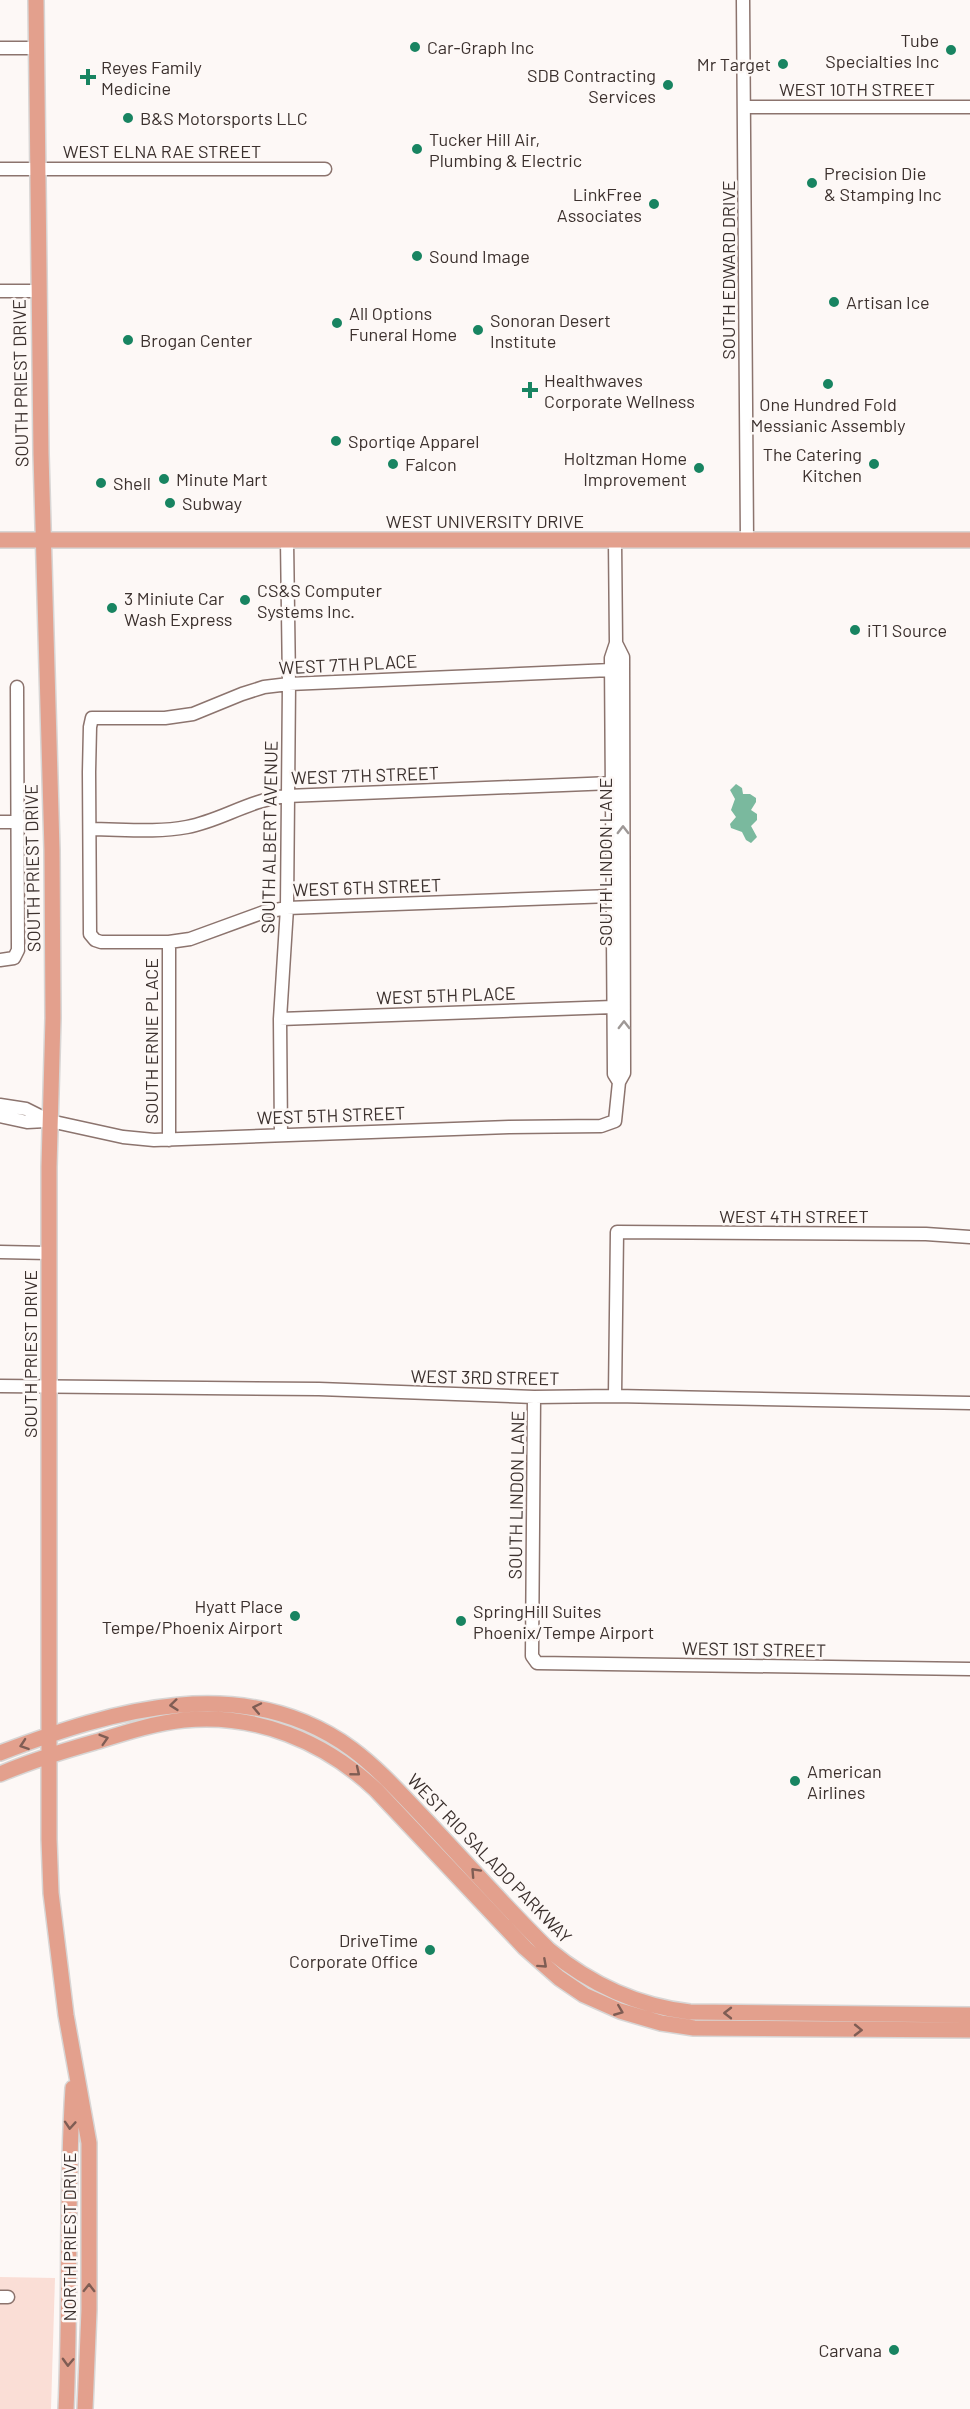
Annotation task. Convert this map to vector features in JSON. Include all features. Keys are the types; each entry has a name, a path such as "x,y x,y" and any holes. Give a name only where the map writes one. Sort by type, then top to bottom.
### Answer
{"main road":[{"name":"SOUTH PRIEST DRIVE","path":"36,0 42,540 52,850 48,1736"},
{"name":"WEST UNIVERSITY DRIVE","path":"0,540 970,540"},
{"name":"WEST RIO SALADO PARKWAY","path":"0,1753 48,1736 130,1712 152,1708 190,1703 231,1704 259,1708 320,1729 351,1748 393,1785 549,1950 584,1995 620,2011 676,2026 970,2030"},
{"name":"WEST RIO SALADO PARKWAY","path":"0,1774 121,1734 183,1720 225,1720 267,1727 288,1733 317,1747 357,1773 382,1796 525,1948 572,1978 634,2000 682,2011 970,2016"},
{"path":"267,1727 281,1723 287,1724 338,1748 351,1748"},
{"name":"NORTH PRIEST DRIVE","path":"48,1736 51,1893 74,2067 89,2143 89,2310 85,2409"},
{"path":"478,1898 491,1901 514,1923 528,1929"},
{"name":"NORTH PRIEST DRIVE","path":"66,2409 70,2281 69,2142 74,2067"}],"street":[{"name":"SOUTH EDWARD DRIVE","path":"743,0 747,541"},
{"path":"0,48 36,48"},
{"name":"WEST 10TH STREET","path":"745,107 970,107"},
{"name":"WEST ELNA RAE STREET","path":"0,169 325,169"},
{"path":"0,291 39,291"},
{"name":"SOUTH ALBERT AVENUE","path":"281,1135 280,1019 287,908 290,684 287,540"},
{"name":"SOUTH LINDON LANE","path":"615,541 616,643 611,658 611,896 614,1074 619,1082"},
{"name":"SOUTH LINDON LANE","path":"615,1121 619,1082 624,1073 623,657 616,643"},
{"path":"611,670 616,678 617,716 622,725"},
{"name":"WEST 7TH PLACE","path":"90,829 89,739 92,718 165,718 193,714 264,687 290,684 611,670"},
{"name":"SOUTH PRIEST DRIVE","path":"4,960 14,958 18,950 17,687"},
{"path":"612,783 622,753"},
{"name":"WEST 7TH STREET","path":"90,829 185,828 267,798 287,796 612,783"},
{"path":"0,822 19,822"},
{"name":"WEST 6TH STREET","path":"90,829 90,934 94,940 101,942 169,942 213,932 264,912 287,908 611,896"},
{"path":"611,896 623,864"},
{"name":"SOUTH ERNIE PLACE","path":"169,942 169,1140"},
{"path":"613,1007 624,973"},
{"name":"WEST 5TH PLACE","path":"280,1019 613,1007"},
{"name":"WEST 5TH STREET","path":"0,1105 26,1110 50,1121 123,1137 169,1140 601,1126 615,1121"},
{"name":"WEST 5TH STREET","path":"0,1116 27,1122 50,1121"},
{"name":"WEST 4TH STREET","path":"615,1396 618,1232 926,1234 970,1237"},
{"path":"0,1252 49,1252"},
{"name":"WEST 3RD STREET","path":"0,1386 319,1389 534,1397 615,1396 970,1403"},
{"name":"SOUTH LINDON LANE","path":"534,1397 532,1656 537,1663"},
{"name":"WEST 1ST STREET","path":"537,1663 970,1669"}],"shaded area":[{"path":"736,784 742,788 743,794 750,794 756,798 751,810 757,814 757,820 751,826 757,837 751,843 746,840 742,832 731,828 730,824 736,817 731,810 735,799 730,790"},
{"path":"0,2277 55,2278 51,2409 0,2409"}],"place":[{"name":"Car-Graph Inc","path":"415,47"},
{"name":"Tube Specialties Inc","path":"951,50"},
{"name":"Mr Target","path":"783,64"},
{"name":"Reyes Family Medicine","path":"88,77"},
{"name":"SDB Contracting Services","path":"668,85"},
{"name":"B&S Motorsports LLC","path":"128,118"},
{"name":"Tucker Hill Air, Plumbing & Electric","path":"417,149"},
{"name":"Precision Die & Stamping Inc","path":"812,183"},
{"name":"LinkFree Associates","path":"654,204"},
{"name":"Sound Image","path":"417,256"},
{"name":"Artisan Ice","path":"834,302"},
{"name":"All Options Funeral Home","path":"337,323"},
{"name":"Sonoran Desert Institute","path":"478,330"},
{"name":"Brogan Center","path":"128,340"},
{"name":"One Hundred Fold Messianic Assembly","path":"828,384"},
{"name":"Healthwaves Corporate Wellness","path":"530,390"},
{"name":"Sportiqe Apparel","path":"336,441"},
{"name":"Falcon","path":"393,464"},
{"name":"The Catering Kitchen","path":"874,464"},
{"name":"Holtzman Home Improvement","path":"699,468"},
{"name":"Minute Mart","path":"164,479"},
{"name":"Shell","path":"101,483"},
{"name":"Subway","path":"170,503"},
{"name":"CS&S Computer Systems Inc.","path":"245,600"},
{"name":"3 Miniute Car Wash Express","path":"112,608"},
{"name":"iT1 Source","path":"855,630"},
{"name":"Hyatt Place Tempe/Phoenix Airport","path":"295,1616"},
{"name":"SpringHill Suites Phoenix/Tempe Airport","path":"461,1621"},
{"name":"American Airlines","path":"795,1781"},
{"name":"DriveTime Corporate Office","path":"430,1950"},
{"name":"Carvana","path":"894,2350"}]}
